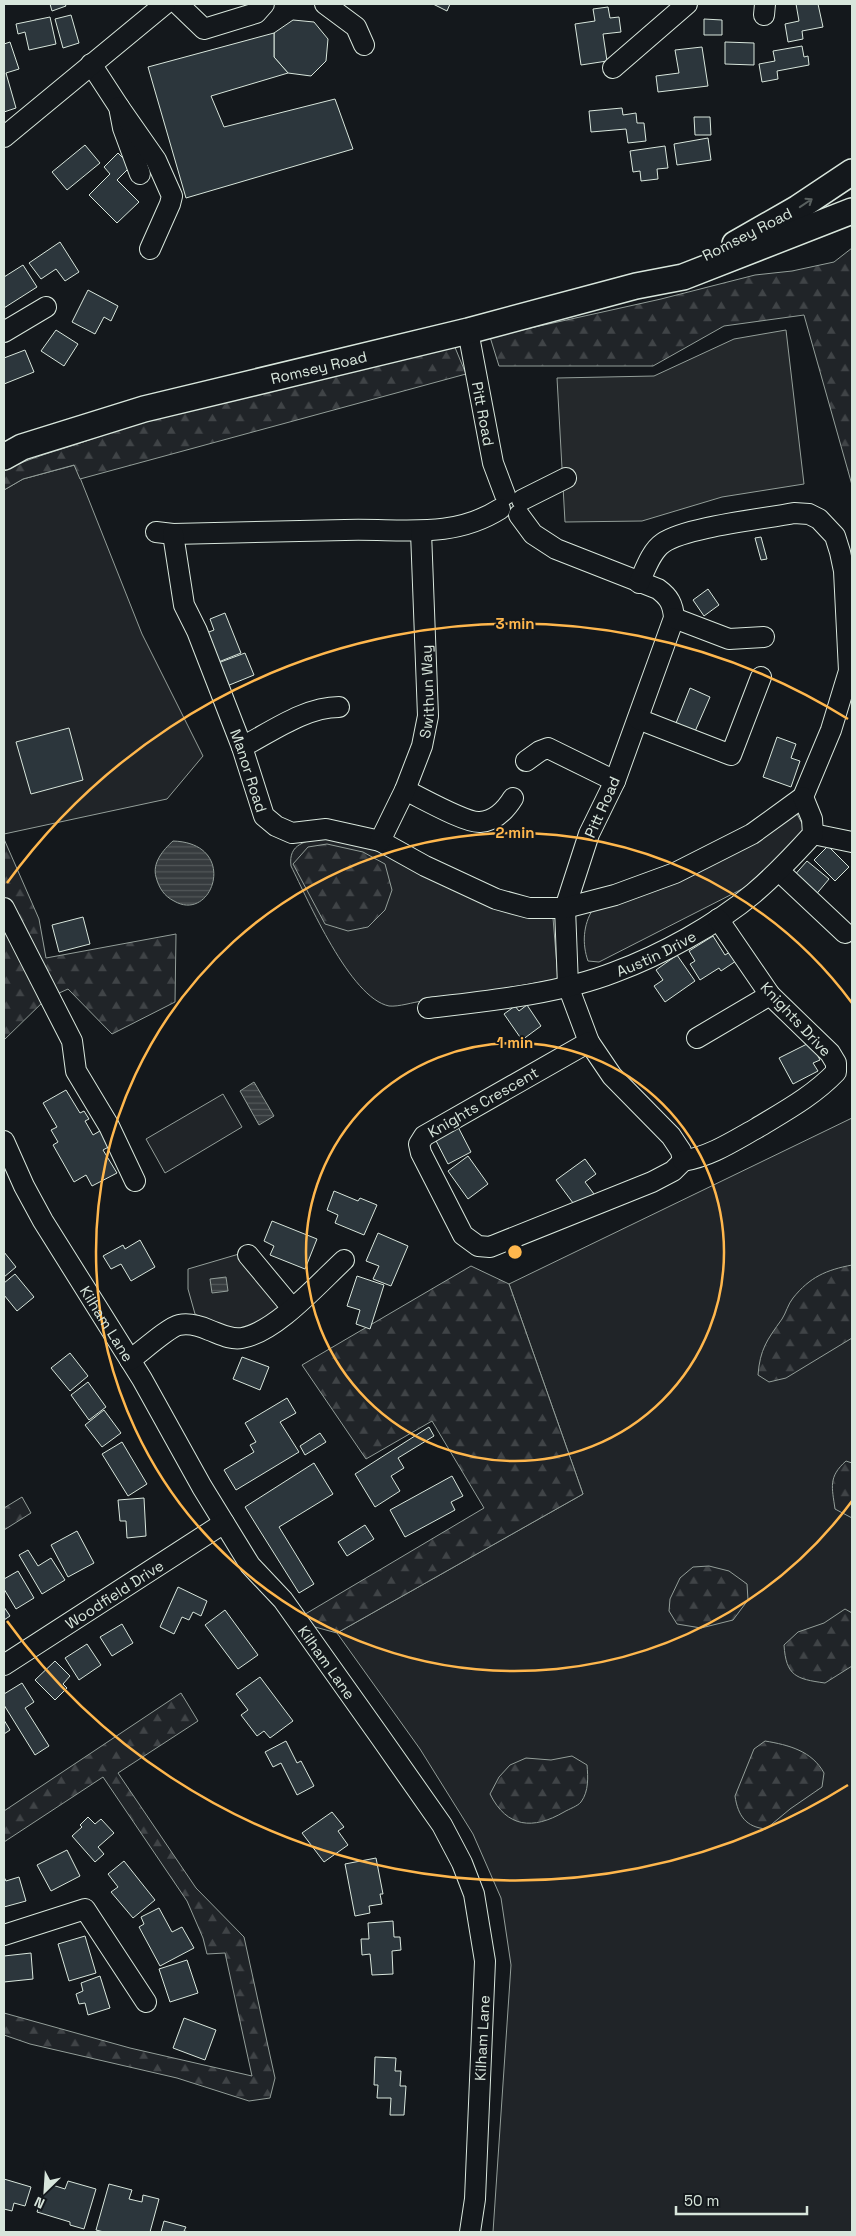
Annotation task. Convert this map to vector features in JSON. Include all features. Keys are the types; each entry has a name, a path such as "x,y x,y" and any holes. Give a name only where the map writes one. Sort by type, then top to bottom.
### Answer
{"main road":[{"name":"Romsey Road","path":"636,286 729,247 798,208 852,172"},
{"name":"Romsey Road","path":"4,457 22,447 144,409 468,331 636,286 683,277 852,211"}],"street":[{"path":"4,137 165,4"},
{"path":"178,4 204,29 256,13 264,4"},
{"path":"325,4 356,27 364,45"},
{"path":"612,68 687,4"},
{"path":"91,64 156,160 172,196 150,249"},
{"path":"119,107 123,128 140,174"},
{"path":"4,332 46,307"},
{"name":"Pitt Road","path":"468,331 493,463 511,505 533,534 556,549 658,589 667,595 674,607 674,618 638,719 615,781 589,834 566,908 568,986 589,1042 612,1076 671,1136 681,1151 683,1161"},
{"name":"Manor Road","path":"566,478 483,520 466,525 421,532 380,529 164,533 184,605 197,631 242,747 264,816 276,826 292,833 326,829 380,841 425,866 496,899 529,908 566,908 616,894 675,873 752,834 804,797"},
{"path":"639,583 651,558 662,544 686,533 794,513 809,514 819,519 835,536 844,571 849,671 831,730 804,797 812,819 813,834 852,842"},
{"name":"Swithun Way","path":"380,841 405,790 422,746 428,716 421,532"},
{"path":"674,618 729,639 764,637"},
{"path":"638,719 731,754 761,677"},
{"path":"242,747 297,718 326,707 339,707"},
{"path":"526,761 548,748 615,781"},
{"path":"405,790 463,817 479,822 502,813 513,798"},
{"name":"Austin Drive","path":"428,1008 487,1001 568,986 615,972 671,946 718,919 752,895 779,871 813,834"},
{"path":"779,871 845,933"},
{"path":"4,908 72,1040 76,1071 109,1126 135,1181"},
{"name":"Knights Drive","path":"683,1161 702,1157 718,1150 796,1106 836,1072 836,1064 830,1053 770,995 718,919"},
{"path":"697,1038 770,995"},
{"name":"Knights Crescent","path":"589,1042 424,1136 419,1144 421,1153 463,1236 478,1246 490,1247 652,1182 673,1171 683,1161"},
{"name":"Kilham Lane","path":"4,1142 24,1186 43,1221 130,1360 250,1565 283,1600 442,1825 462,1863 474,1894 485,1961 474,2199 470,2232"},
{"path":"248,1255 292,1308"},
{"path":"130,1360 177,1326 189,1324 203,1327 230,1339 242,1338 279,1320 344,1260"},
{"name":"Woodfield Drive","path":"4,1665 224,1523"},
{"path":"4,1935 86,1909 146,2002"}],"green space":[{"path":"852,248 852,485 804,315 724,326 653,366 499,366 490,337 661,299 755,275 792,271 834,262"},
{"path":"454,345 466,374 80,479 74,465 23,479 4,490 4,471 34,458 131,426 268,388"},
{"path":"75,465 142,634 203,756 167,799 4,834 4,490 23,479"},
{"path":"796,812 806,831 744,888 599,962 588,961 584,935 587,921 593,909"},
{"path":"324,836 382,852 553,918 558,979 397,1006 389,1006 374,999 360,986 345,967 319,923 291,866 292,852 295,848 305,842"},
{"path":"4,839 39,919 46,958 176,934 175,1002 112,1034 68,989 46,999 4,1040"},
{"path":"327,844 363,852 385,864 392,890 385,910 368,927 348,931 325,924 293,864 308,847"},
{"path":"223,1094 242,1127 165,1173 146,1139"},
{"path":"852,1118 852,2232 493,2232 511,1965 501,1898 473,1834 420,1749 337,1633 583,1494 509,1284"},
{"path":"239,1254 283,1305 248,1329 224,1329 195,1314 188,1289 188,1269"},
{"path":"852,1265 852,1338 786,1378 769,1382 758,1375 760,1358 765,1345 793,1298 812,1280 826,1272"},
{"path":"471,1266 509,1284 583,1494 337,1633 315,1627 302,1616 484,1508 432,1421 366,1459 302,1365"},
{"path":"846,1461 852,1463 852,1518 835,1509 833,1494 834,1477"},
{"path":"22,1497 31,1513 4,1530 4,1508"},
{"path":"709,1566 729,1571 747,1584 748,1600 733,1620 701,1628 677,1624 669,1611 670,1599 680,1578 693,1567"},
{"path":"845,1609 852,1613 852,1666 825,1683 807,1680 794,1674 787,1663 784,1645 798,1632 824,1623"},
{"path":"181,1693 198,1721 118,1773 196,1888 244,1937 275,2078 270,2098 249,2101 177,2078 30,2044 4,2035 4,2013 130,2048 252,2076 225,1953 207,1954 203,1938 187,1901 103,1777 4,1842 4,1811"},
{"path":"765,1741 799,1750 813,1759 824,1773 822,1787 790,1809 766,1829 753,1826 744,1819 738,1809 735,1796 754,1749"},
{"path":"572,1756 587,1765 587,1789 584,1798 578,1805 553,1818 542,1822 522,1823 504,1814 490,1794 499,1777 510,1765 526,1758 551,1760"}],"shaded area":[{"path":"786,330 804,484 722,497 642,521 565,522 557,378 654,376 734,339"},
{"path":"173,841 194,845 207,854 213,867 213,880 208,893 200,902 188,905 174,901 162,891 159,885 155,872 157,862"},
{"path":"254,1082 274,1116 259,1125 240,1091"},
{"path":"226,1277 228,1291 212,1293 210,1279"}],"building":[{"path":"50,4 65,4 66,6 52,11"},
{"path":"433,4 450,4 447,11"},
{"path":"796,4 818,4 823,27 802,31 803,39 788,42 785,24 799,21"},
{"path":"608,7 610,18 619,17 621,32 603,34 607,61 581,65 575,24 595,21 593,9"},
{"path":"71,15 79,43 63,48 55,19"},
{"path":"50,17 56,44 29,50 25,32 18,34 16,24"},
{"path":"704,19 722,20 722,35 704,35"},
{"path":"293,20 314,22 328,39 326,61 311,76 288,73 274,57 274,33"},
{"path":"274,33 274,57 288,73 211,96 224,127 335,99 353,149 186,198 148,67"},
{"path":"10,42 19,69 6,73 16,108 4,112 4,44"},
{"path":"725,42 754,43 754,65 725,64"},
{"path":"802,46 804,57 808,56 809,65 777,71 778,79 762,82 759,64 775,61 773,51"},
{"path":"702,47 708,86 658,92 656,76 679,73 675,50"},
{"path":"622,108 623,115 636,113 637,123 644,123 646,141 628,143 626,129 591,132 589,111"},
{"path":"694,117 710,117 711,135 695,135"},
{"path":"708,138 711,160 677,165 674,144"},
{"path":"85,145 100,163 67,190 52,172"},
{"path":"665,146 668,168 657,169 658,179 641,181 640,171 633,172 630,151"},
{"path":"118,153 131,166 117,180 139,202 117,223 89,195 110,174 104,167"},
{"path":"60,242 79,272 65,281 56,269 41,279 29,263"},
{"path":"23,265 37,287 4,308 4,277"},
{"path":"88,290 118,306 111,321 104,317 95,334 72,322"},
{"path":"56,330 78,344 64,366 41,351"},
{"path":"25,350 34,372 4,384 4,358"},
{"path":"761,537 767,559 761,560 755,538"},
{"path":"708,589 719,605 704,616 693,600"},
{"path":"225,613 241,653 216,663 204,634 214,630 210,619"},
{"path":"245,653 254,675 227,686 218,663"},
{"path":"690,688 710,697 693,736 674,728"},
{"path":"69,728 83,780 31,794 16,742"},
{"path":"777,737 796,744 791,758 800,761 791,787 763,777"},
{"path":"828,846 849,867 835,881 814,860"},
{"path":"807,861 829,879 814,897 792,878"},
{"path":"83,917 90,944 59,952 52,925"},
{"path":"713,936 725,955 730,952 736,961 721,971 719,968 700,980 690,964 695,961 689,951"},
{"path":"677,955 695,981 665,1002 654,986 663,980 656,970"},
{"path":"527,1005 541,1026 522,1040 504,1014 515,1006 519,1011"},
{"path":"811,1042 820,1060 813,1063 818,1071 793,1084 779,1058"},
{"path":"66,1090 80,1113 84,1111 89,1119 85,1121 93,1135 105,1128 114,1144 103,1150 117,1173 92,1186 86,1175 74,1182 53,1145 58,1142 51,1130 57,1127 43,1103"},
{"path":"456,1123 471,1152 448,1164 433,1135"},
{"path":"468,1156 488,1184 468,1199 448,1171"},
{"path":"585,1159 596,1174 585,1182 594,1194 576,1207 556,1180"},
{"path":"334,1191 358,1201 360,1198 377,1205 364,1235 335,1223 338,1215 327,1210"},
{"path":"272,1221 317,1239 305,1269 270,1255 274,1246 264,1241"},
{"path":"378,1233 408,1246 391,1286 373,1279 379,1266 366,1261"},
{"path":"140,1240 155,1267 131,1281 121,1264 111,1269 103,1256 123,1245 125,1249"},
{"path":"4,1252 16,1267 4,1277"},
{"path":"15,1274 34,1297 17,1311 4,1295 4,1283"},
{"path":"357,1276 384,1285 370,1329 356,1324 360,1310 347,1306"},
{"path":"70,1353 88,1376 70,1391 51,1368"},
{"path":"242,1357 269,1367 260,1390 233,1379"},
{"path":"88,1382 106,1407 89,1420 71,1395"},
{"path":"287,1398 296,1413 280,1422 299,1452 236,1490 224,1470 254,1452 250,1445 256,1442 245,1423"},
{"path":"104,1410 121,1433 102,1447 85,1425"},
{"path":"429,1427 434,1436 398,1458 404,1468 391,1476 400,1491 375,1507 355,1474"},
{"path":"320,1433 326,1442 305,1455 300,1446"},
{"path":"122,1442 147,1484 128,1496 102,1454"},
{"path":"314,1463 333,1494 279,1527 314,1584 299,1593 245,1507"},
{"path":"452,1476 463,1496 451,1502 455,1510 405,1537 390,1510"},
{"path":"144,1498 146,1536 127,1538 126,1521 120,1521 118,1500"},
{"path":"365,1525 374,1539 347,1556 338,1542"},
{"path":"77,1531 94,1563 68,1577 51,1545"},
{"path":"28,1550 38,1566 51,1558 65,1580 42,1594 19,1555"},
{"path":"18,1571 34,1598 16,1609 4,1589 4,1579"},
{"path":"178,1587 207,1601 201,1616 193,1612 189,1620 182,1617 174,1634 160,1627"},
{"path":"4,1607 10,1616 4,1620"},
{"path":"225,1610 258,1655 238,1669 205,1625"},
{"path":"122,1624 133,1643 112,1656 100,1637"},
{"path":"87,1644 101,1665 79,1680 65,1658"},
{"path":"55,1661 70,1676 63,1684 67,1688 55,1700 35,1680"},
{"path":"260,1677 293,1721 270,1738 264,1731 257,1736 241,1715 248,1710 236,1694"},
{"path":"22,1683 34,1702 25,1708 49,1746 35,1755 4,1705 4,1694"},
{"path":"4,1720 10,1730 4,1734"},
{"path":"286,1741 297,1763 301,1761 314,1786 297,1795 281,1763 273,1767 265,1752"},
{"path":"332,1812 344,1827 338,1831 348,1845 324,1862 302,1833"},
{"path":"88,1817 95,1824 101,1819 114,1833 98,1847 104,1854 95,1862 72,1836 82,1827 80,1825"},
{"path":"67,1850 80,1876 51,1891 37,1865"},
{"path":"376,1858 383,1894 380,1894 382,1904 369,1906 370,1913 355,1916 345,1864"},
{"path":"124,1861 155,1900 133,1918 111,1892 118,1887 108,1874"},
{"path":"4,1877 6,1881 19,1877 26,1901 4,1907"},
{"path":"159,1908 172,1932 182,1927 194,1948 160,1966 139,1927 144,1924 141,1917"},
{"path":"393,1921 394,1937 400,1937 401,1950 392,1951 393,1974 372,1975 370,1954 362,1955 361,1939 369,1939 368,1923"},
{"path":"85,1936 96,1973 69,1981 58,1944"},
{"path":"31,1953 33,1979 4,1982 4,1956"},
{"path":"187,1960 198,1993 170,2002 159,1969"},
{"path":"100,1976 110,2008 88,2015 85,2003 79,2004 76,1994 83,1991 81,1983"},
{"path":"184,2018 216,2030 205,2060 173,2048"},
{"path":"375,2057 396,2058 395,2071 401,2071 400,2086 406,2086 404,2115 390,2115 391,2098 377,2098 378,2085 374,2085"},
{"path":"4,2179 31,2187 25,2206 14,2203 12,2211 4,2209"},
{"path":"68,2181 96,2189 84,2229 70,2225 70,2222 37,2212 46,2183 65,2189"},
{"path":"109,2184 132,2190 129,2199 142,2202 143,2195 159,2199 150,2232 104,2232 96,2230"},
{"path":"164,2221 186,2227 184,2231 190,2232 161,2232"}]}
